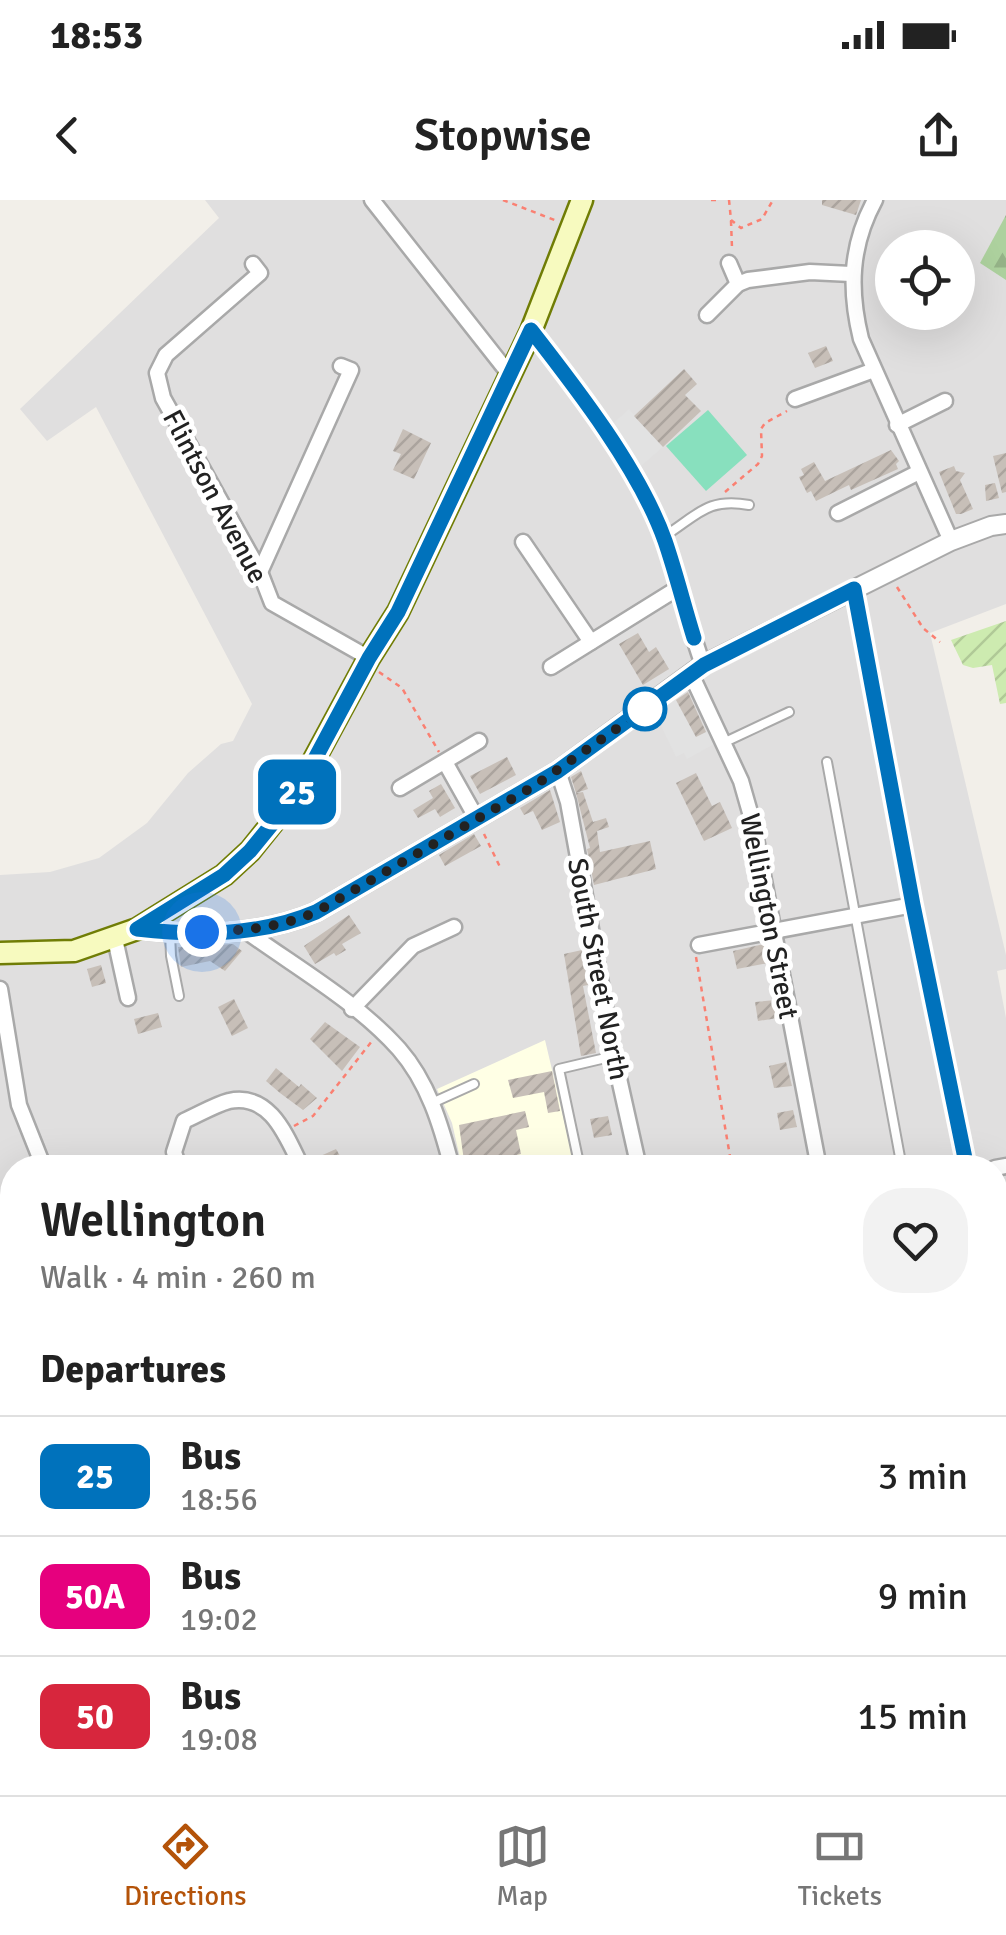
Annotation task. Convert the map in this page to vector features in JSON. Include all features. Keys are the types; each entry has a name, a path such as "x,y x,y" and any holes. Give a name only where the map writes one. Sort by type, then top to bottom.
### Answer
{"main road":[{"path":"0,953 74,951 137,929 224,875 250,851 295,796 398,612 531,330 582,200"}],"street":[{"path":"372,200 510,375"},
{"path":"874,200 861,225 852,274 853,309 860,340 951,541"},
{"path":"729,263 738,284"},
{"name":"Flintson Avenue","path":"253,264 260,273 166,355 157,373 163,398 260,572 272,603 367,662"},
{"path":"708,315 738,284 810,272 852,274"},
{"name":"Wellington Street","path":"531,330 618,451 663,538 697,670 753,823 817,1155"},
{"path":"260,572 351,370 341,366"},
{"path":"795,399 874,370"},
{"path":"897,424 945,401"},
{"path":"838,513 919,472"},
{"path":"137,929 170,933 246,931 282,926 316,912 558,771 697,670 951,541 1006,524"},
{"path":"523,542 591,642"},
{"path":"551,667 678,588"},
{"path":"854,589 964,1155"},
{"path":"400,788 480,742"},
{"path":"445,762 477,819"},
{"name":"South Street North","path":"558,771 568,802 636,1155"},
{"path":"699,945 913,905"},
{"path":"352,1008 413,946 454,926"},
{"path":"246,931 352,1008 400,1050 432,1102 448,1155"},
{"path":"115,939 128,998"},
{"path":"0,990 19,1106 39,1155"},
{"path":"175,1155 184,1121 229,1101 249,1100 268,1110 296,1155"}],"lane":[{"path":"663,538 712,504 728,501 749,505"},
{"path":"723,743 789,712"},
{"path":"826,762 900,1155"},
{"path":"170,933 180,996"},
{"path":"577,1155 558,1069 614,1056"},
{"path":"432,1102 474,1084"}],"path":[{"path":"503,200 573,227"},
{"path":"711,200 717,200"},
{"path":"729,200 729,263"},
{"path":"731,220 741,228 762,220 773,200"},
{"path":"712,497 728,490 758,464 762,456 761,429 784,415 795,399"},
{"path":"888,572 923,628 940,642"},
{"path":"367,662 402,688 445,762"},
{"path":"477,819 502,869"},
{"path":"699,945 699,984 730,1155"},
{"path":"284,1132 313,1116 380,1031"}],"shaded area":[{"path":"205,200 1006,200 1006,604 930,633 1006,955 1006,969 997,971 1006,1018 1006,1155 0,1155 0,875 50,872 99,858 147,823 188,773 221,744 233,741 252,704 96,407 47,441 20,409 219,218"},
{"path":"629,409 663,447 639,468 611,425"},
{"path":"673,694 696,737 710,730 716,743 687,759 684,753 676,757 652,707"},
{"path":"545,1040 572,1155 459,1155 452,1123 437,1089"}],"green space":[{"path":"1006,215 1006,280 980,263"},
{"path":"708,410 747,455 706,491 666,446"},
{"path":"1006,621 1006,703 1000,704 992,665 963,665 951,640"}],"building":[{"path":"822,200 861,200 856,215 822,205"},
{"path":"826,346 833,361 815,368 808,353"},
{"path":"684,369 697,384 685,395 701,411 663,447 634,416"},
{"path":"403,429 431,443 414,479 393,470 401,454 393,451"},
{"path":"891,450 899,461 898,469 816,501 799,477 804,475 801,469 814,462 825,481"},
{"path":"1006,453 1006,492 1002,493 993,456"},
{"path":"954,466 956,471 965,473 960,480 973,509 961,514 956,514 939,472"},
{"path":"995,483 999,498 986,501 985,485"},
{"path":"638,633 649,652 656,647 669,669 643,685 619,644"},
{"path":"688,692 706,732 696,737 676,700"},
{"path":"507,757 516,775 480,794 470,776"},
{"path":"581,771 588,789 576,793 571,777"},
{"path":"696,773 712,806 720,802 732,828 704,841 676,783"},
{"path":"441,784 455,808 440,817 435,809 418,818 413,810 433,798 429,791"},
{"path":"550,790 560,822 542,830 533,811 524,815 520,808"},
{"path":"583,792 593,822 606,818 609,827 597,831 600,852 650,841 656,869 594,885 587,849 590,848 576,793"},
{"path":"474,834 481,846 445,866 439,855"},
{"path":"349,915 361,933 342,944 346,950 315,964 304,946"},
{"path":"233,944 242,951 225,971 210,961 181,967 178,947"},
{"path":"764,944 768,963 737,969 733,951"},
{"path":"582,950 588,985 583,986 596,1053 581,1056 564,954"},
{"path":"101,965 106,983 92,987 87,969"},
{"path":"234,999 248,1028 232,1036 218,1007"},
{"path":"776,1000 778,1018 758,1021 755,1002"},
{"path":"158,1013 162,1027 138,1034 134,1019"},
{"path":"325,1022 360,1047 342,1071 310,1039"},
{"path":"786,1062 792,1086 774,1088 769,1066"},
{"path":"276,1068 317,1098 303,1110 266,1081"},
{"path":"552,1071 560,1111 548,1113 544,1092 513,1098 508,1080"},
{"path":"793,1110 797,1127 780,1130 777,1113"},
{"path":"525,1111 529,1127 516,1130 521,1154 463,1155 459,1125"},
{"path":"608,1116 612,1135 594,1138 590,1119"}],"bus line":[{"name":"25","path":"694,638 664,540 644,495 618,451 531,330 398,612 295,796 250,851 224,875 137,929 170,933 246,931 282,926 316,912 558,771 704,665 854,589 964,1155"}],"route":[{"path":"202,932 282,926 316,912 534,786 645,709"}]}
